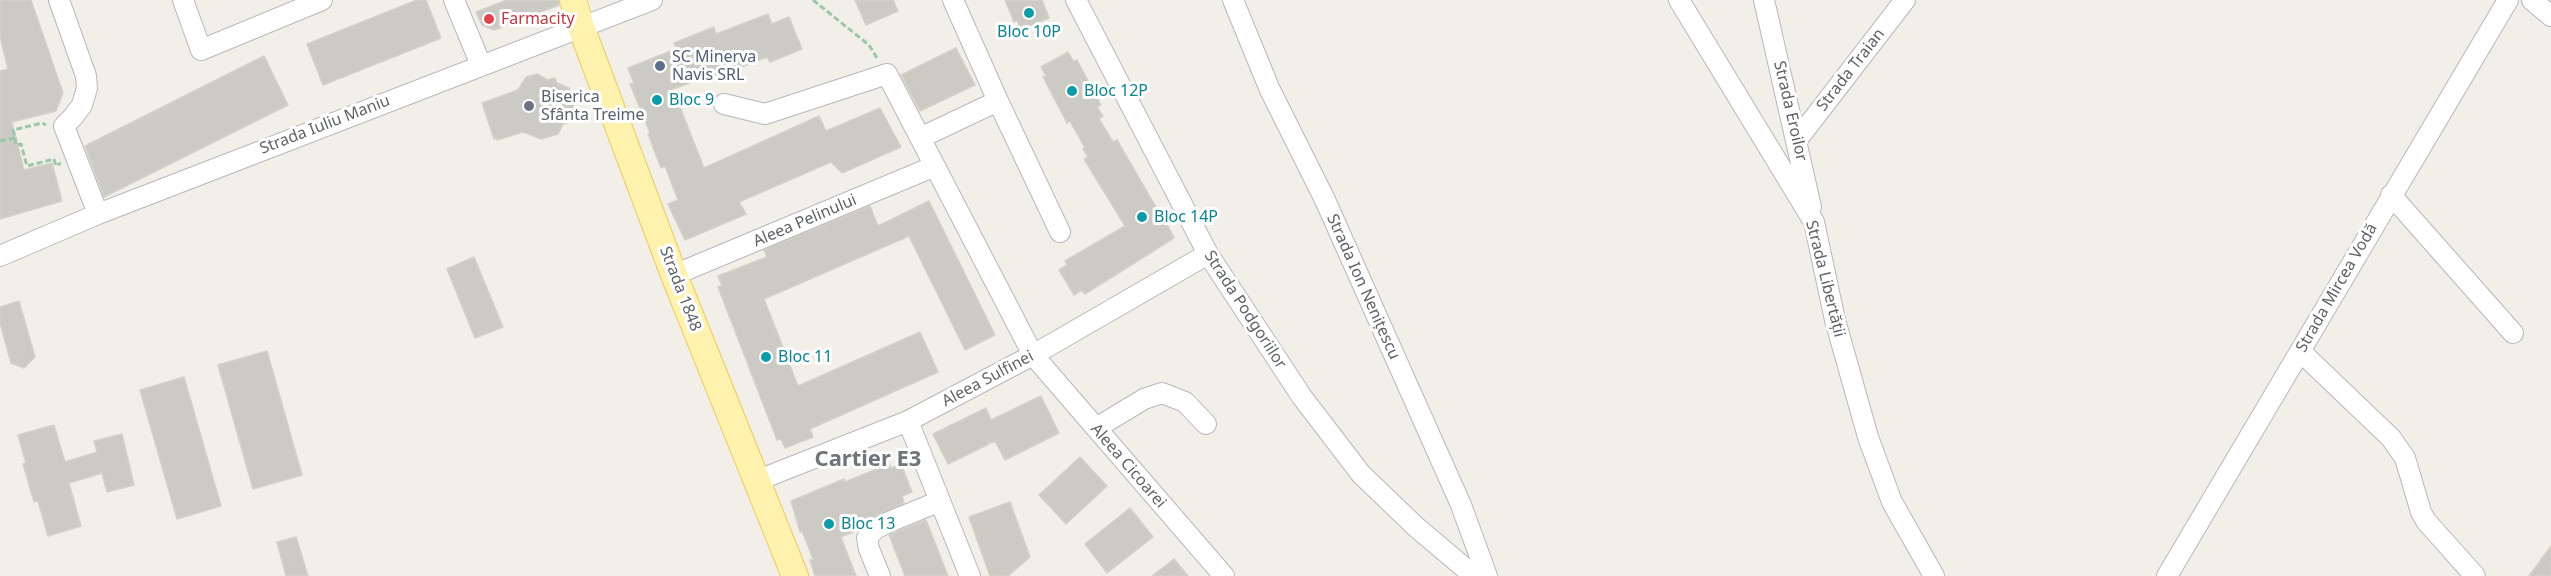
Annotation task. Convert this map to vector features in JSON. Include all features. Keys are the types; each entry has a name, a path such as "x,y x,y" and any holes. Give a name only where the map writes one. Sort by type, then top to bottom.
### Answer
{"main road":[{"name":"Strada 1848","path":"573,0 674,275 795,576"}],"street":[{"path":"59,0 86,76 87,88 82,105 64,126 98,214"},
{"path":"183,0 201,50 322,0"},
{"path":"454,0 481,65"},
{"name":"Strada Iuliu Maniu","path":"0,256 98,214 652,0"},
{"path":"953,0 1060,232"},
{"name":"Strada Podgoriilor","path":"1076,0 1208,254 1302,397 1361,474 1415,526 1474,576"},
{"name":"Strada Ion Nenițescu","path":"1233,0 1270,90 1325,200 1461,505 1487,576"},
{"name":"Strada Libertății","path":"1679,0 1814,222 1835,320 1868,437 1892,502 1934,576"},
{"name":"Strada Eroilor","path":"1764,0 1814,222"},
{"name":"Strada Traian","path":"1797,140 1905,0"},
{"name":"Strada Mircea Vodă","path":"2167,576 2508,0"},
{"path":"2532,0 2551,16"},
{"path":"724,104 765,114 887,74 1033,355"},
{"path":"921,137 998,101"},
{"name":"Aleea Pelinului","path":"674,275 935,165"},
{"path":"2391,195 2513,333"},
{"name":"Aleea Sulfinei","path":"756,481 908,421 1033,355 1208,254"},
{"path":"2300,351 2391,438 2405,458 2421,512 2426,521 2475,576"},
{"name":"Aleea Cicoarei","path":"1033,355 1224,576"},
{"path":"1096,428 1144,399 1162,393 1185,402 1206,424"},
{"path":"908,421 970,576"},
{"path":"880,576 867,538 875,529 888,522 940,501"}],"path":[{"path":"813,0 869,45 887,74"},
{"path":"64,126 52,129 42,123 13,130 16,145 21,144 27,166 54,159 56,166 74,154"},
{"path":"0,141 15,138"}],"building":[{"path":"0,0 31,0 63,93 56,111 12,122 24,170 52,163 62,201 0,219 0,71 8,69 0,37"},
{"path":"417,0 426,0 441,38 323,85 307,44"},
{"path":"507,0 558,0 559,5 494,30 482,25 476,12"},
{"path":"855,0 893,0 898,11 866,25"},
{"name":"Bloc 10P","path":"1005,0 1042,0 1049,18 1021,30 1017,20 1014,22"},
{"path":"768,14 772,24 789,17 802,49 770,62 767,57 710,79 709,76 673,89 704,168 819,116 826,131 880,108 901,147 842,173 831,162 739,202 746,214 685,240 668,204 678,200 665,166 661,168 648,134 650,133 630,84 634,83 628,68 676,49 674,43 714,27 716,34"},
{"path":"956,48 975,85 920,111 901,75"},
{"name":"Bloc 14P","path":"1068,52 1073,61 1077,60 1101,105 1097,107 1103,116 1099,119 1113,142 1117,140 1157,209 1159,208 1174,238 1085,294 1082,290 1074,295 1059,270 1067,265 1065,261 1125,226 1084,159 1088,157 1083,149 1085,148 1070,121 1067,123 1043,77 1046,76 1041,67"},
{"path":"264,56 288,105 104,197 85,146"},
{"name":"Biserica Sfânta Treime","path":"537,74 548,80 555,78 557,83 569,88 575,102 567,123 563,124 558,134 541,139 523,132 494,139 482,103 518,90 526,77"},
{"path":"929,201 995,335 965,350 909,236 764,299 798,386 920,332 938,372 810,429 813,437 785,448 781,439 777,440 718,287 722,286 718,276 767,257 764,250 870,206 878,226"},
{"path":"474,257 503,327 475,338 447,269"},
{"path":"19,301 35,357 24,368 11,363 0,323 0,307"},
{"path":"267,351 302,475 253,489 218,365"},
{"path":"184,377 221,506 177,519 140,390"},
{"path":"1041,396 1059,433 1005,460 995,441 991,443 988,440 989,444 948,464 933,434 986,408 991,420"},
{"path":"54,425 65,462 97,452 94,441 122,434 134,485 107,492 102,473 69,483 81,526 48,536 38,501 34,502 23,464 26,463 18,435"},
{"path":"1080,457 1107,486 1066,524 1039,495"},
{"name":"Bloc 13","path":"889,464 891,468 901,464 912,492 902,496 904,503 870,518 858,530 841,537 856,576 815,576 810,560 813,559 802,531 800,532 791,501 844,479 845,482"},
{"path":"1010,502 1030,557 1008,576 990,576 969,517"},
{"path":"1130,508 1153,537 1107,573 1085,544"},
{"path":"926,520 948,576 905,576 889,535"},
{"path":"296,537 308,576 286,576 277,542"},
{"path":"2551,546 2551,576 2529,576"},
{"path":"1174,559 1188,576 1152,576"}],"place":[{"name":"Bloc 10P","path":"1029,13"},
{"name":"Farmacity","path":"489,19"},
{"name":"SC Minerva Navis SRL","path":"660,66"},
{"name":"Bloc 12P","path":"1072,91"},
{"name":"Bloc 9","path":"657,100"},
{"name":"Biserica Sfânta Treime","path":"529,106"},
{"name":"Bloc 14P","path":"1142,217"},
{"name":"Bloc 11","path":"766,357"},
{"name":"Bloc 13","path":"829,524"}],"district":[{"name":"Cartier E3","path":"868,460"}]}
